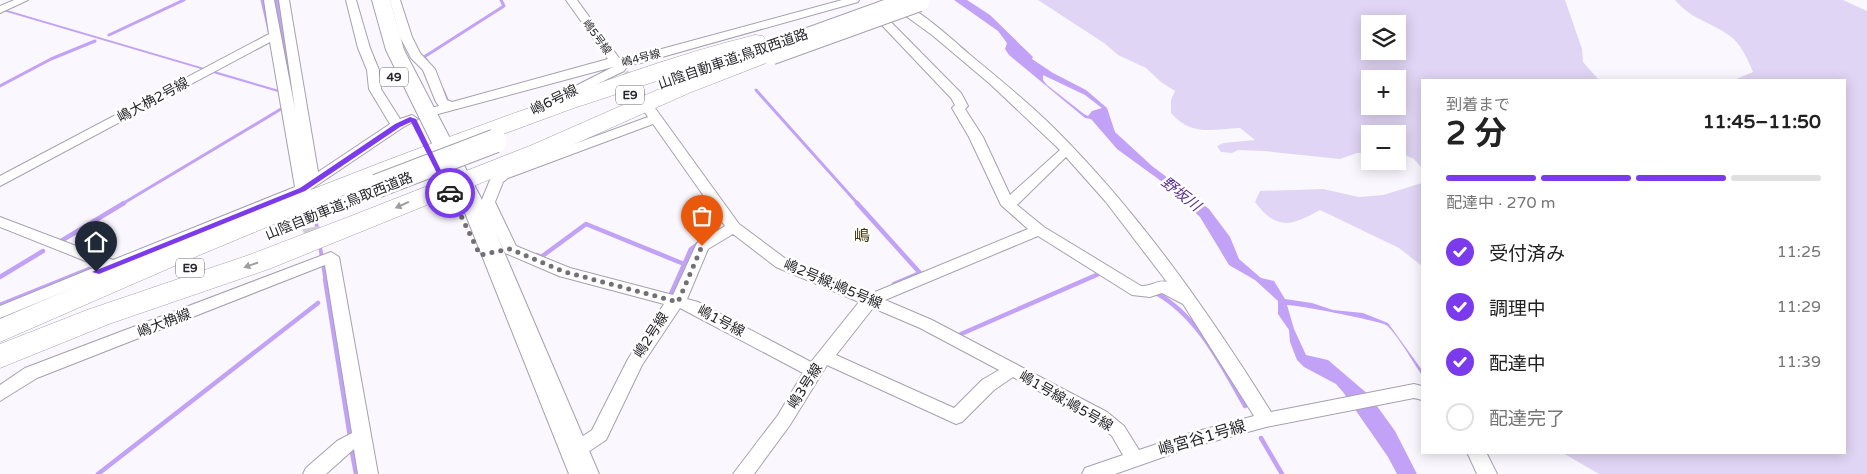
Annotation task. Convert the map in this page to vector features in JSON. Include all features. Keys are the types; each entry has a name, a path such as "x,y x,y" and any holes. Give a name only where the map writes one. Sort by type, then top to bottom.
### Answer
{"highway":[{"path":"0,357 98,318 259,262 541,150 763,47 891,0"},
{"name":"山陰自動車道;鳥取西道路","path":"0,348 493,139 901,0"},
{"name":"山陰自動車道;鳥取西道路","path":"763,47 911,0"},
{"path":"763,47 918,0"},
{"path":"0,331 214,239 437,150 493,139"},
{"name":"山陰自動車道;鳥取西道路","path":"0,343 379,187"}],"main road":[{"name":"49","path":"364,0 370,21 412,119 437,150 494,252 512,321 531,348 579,462"},
{"name":"49","path":"381,0 412,119"}],"street":[{"path":"0,10 23,0"},
{"path":"269,0 307,189"},
{"path":"284,0 307,189"},
{"path":"0,312 307,189 412,119 375,89 373,70 364,48 351,0"},
{"path":"395,0 406,38 415,55 429,69 442,102 450,106"},
{"name":"嶋5号線","path":"571,0 620,68"},
{"path":"891,0 1001,86 1068,150 1167,269 1266,420"},
{"name":"嶋4号線","path":"412,119 450,106 607,64 620,68 858,2"},
{"path":"879,16 957,96 962,106 958,108 976,137 1008,205 1038,230 1138,291 1150,292 1162,286 1189,300"},
{"name":"嶋大桷2号線","path":"0,182 275,35"},
{"name":"嶋6号線","path":"493,139 620,68"},
{"name":"嶋2号線;嶋5号線","path":"494,252 488,202 497,180 503,174 652,115 734,226 781,263 959,340 1012,370"},
{"path":"1008,205 1060,154 1068,150"},
{"path":"0,222 112,266"},
{"name":"嶋2号線","path":"579,462 599,435 634,363 671,306 678,302 702,246 734,226"},
{"path":"870,300 1038,230"},
{"name":"嶋1号線","path":"494,252 692,306 819,364 956,417 988,385 1012,370"},
{"name":"嶋大桷線","path":"0,394 31,373 321,257 360,437"},
{"name":"嶋3号線","path":"743,474 784,420 819,364 870,300"},
{"name":"嶋1号線;嶋5号線","path":"1012,370 1101,418 1118,431 1135,459"},
{"name":"嶋宮谷1号線","path":"1092,474 1187,441 1266,420 1381,397 1414,392 1421,393"},
{"path":"313,474 344,446 360,437 368,474"},
{"path":"1477,454 1488,474"}],"shaded area":[{"path":"1038,0 1565,0 1582,49 1583,62 1598,79 1421,79 1421,167 1414,159 1406,156 1406,125 1361,125 1361,153 1340,159 1264,151 1238,150 1232,153 1221,152 1217,146 1223,143 1255,140 1240,128 1203,130 1187,126 1179,121 1171,113 1171,100 1175,91 1161,82 1146,68 1118,55 1104,43"},
{"path":"1675,0 1843,0 1867,11 1867,474 1599,474 1565,454 1846,454 1846,79 1736,79 1753,72 1738,43 1723,31 1681,7"},
{"path":"1421,183 1421,265 1399,248 1320,210 1301,220 1285,223 1270,218 1255,202 1260,191 1323,189 1359,197 1383,195"}],"water":[{"path":"272,0 281,0 328,283 324,283 309,190"},
{"name":"野坂川","path":"954,0 967,0 990,15 1033,57 1032,59 1053,73 1086,90 1107,108 1115,132 1152,166 1209,209 1230,237 1239,259 1261,278 1274,281 1285,299 1312,303 1333,310 1363,313 1388,323 1421,369 1421,373 1400,341 1386,325 1370,320 1287,305 1294,329 1306,355 1328,360 1369,395 1395,431 1417,474 1397,474 1388,457 1336,384 1304,367 1297,360 1290,342 1289,330 1278,314 1278,301 1255,280 1229,265 1200,217 1161,181 1117,149 1091,119 1085,118 1009,55 1005,49 1007,43 998,31","holes":["1043,75 1085,95 1102,108 1092,111 1088,116 1084,114 1047,85 1043,80"]},
{"path":"0,8 279,90 278,92 213,73 72,148 211,72 0,10"}],"waterway":[{"path":"109,35 184,0"},
{"path":"262,0 270,35"},
{"path":"429,64 424,57 504,6 501,0"},
{"path":"0,86 51,59 95,41"},
{"path":"443,90 448,102"},
{"path":"756,90 858,204"},
{"path":"122,204 281,109"},
{"path":"61,241 124,203"},
{"path":"857,203 920,273 894,284"},
{"path":"537,255 541,257 586,224 684,264"},
{"path":"670,296 691,249 698,244"},
{"path":"0,277 43,251"},
{"path":"0,305 89,269"},
{"path":"961,334 1101,273"},
{"path":"325,279 350,437"},
{"path":"1156,293 1171,303 1197,328 1218,359 1245,406"},
{"path":"98,474 318,303"},
{"path":"1261,438 1282,474"},
{"path":"351,447 356,474"}],"tunnel":[{"path":"623,74 650,111"},
{"path":"304,195 306,204"},
{"path":"306,203 316,251"}],"way so far":[{"path":"450,193 480,255 510,249 565,272 654,297 678,302 702,246"}],"district":[{"name":"嶋","path":"862,236"}],"route":[{"path":"96,272 303,190 397,125 412,119 450,193"}]}
